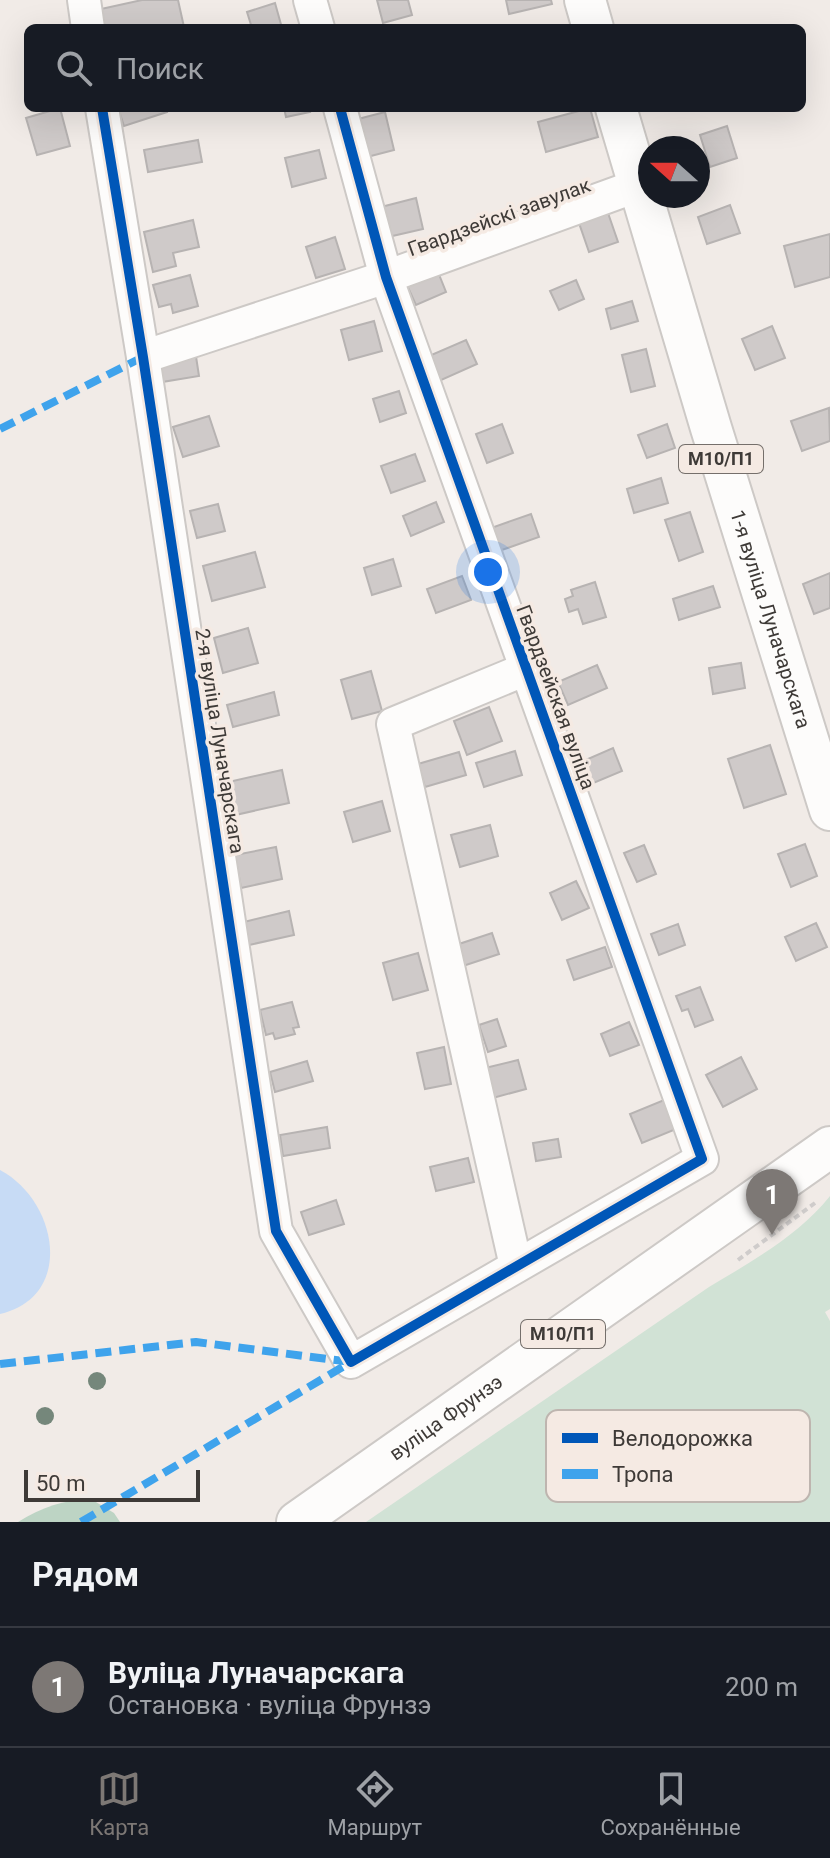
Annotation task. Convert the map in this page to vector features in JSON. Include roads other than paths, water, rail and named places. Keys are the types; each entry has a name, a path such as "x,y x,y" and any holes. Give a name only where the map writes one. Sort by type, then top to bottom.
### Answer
{"main road":[{"path":"585,0 592,24"},
{"name":"1-я вуліца Луначарскага","path":"617,112 638,182"},
{"name":"1-я вуліца Луначарскага","path":"646,208 830,810"},
{"name":"вуліца Фрунзэ","path":"297,1522 830,1147"}],"street":[{"path":"84,0 87,24"},
{"path":"310,0 317,24"},
{"name":"2-я вуліца Луначарскага","path":"103,112 276,1231 351,1362 516,1266"},
{"name":"Гвардзейская вуліца","path":"341,112 386,277 702,1159 516,1266 393,724 526,669"},
{"name":"Гвардзейскі завулак","path":"143,357 386,277 638,185"}],"water":[{"path":"0,1170 19,1184 35,1203 45,1224 50,1246 48,1268 40,1288 24,1304 0,1314"}],"place":[{"name":"Вуліца Луначарскага","path":"772,1235"}]}
